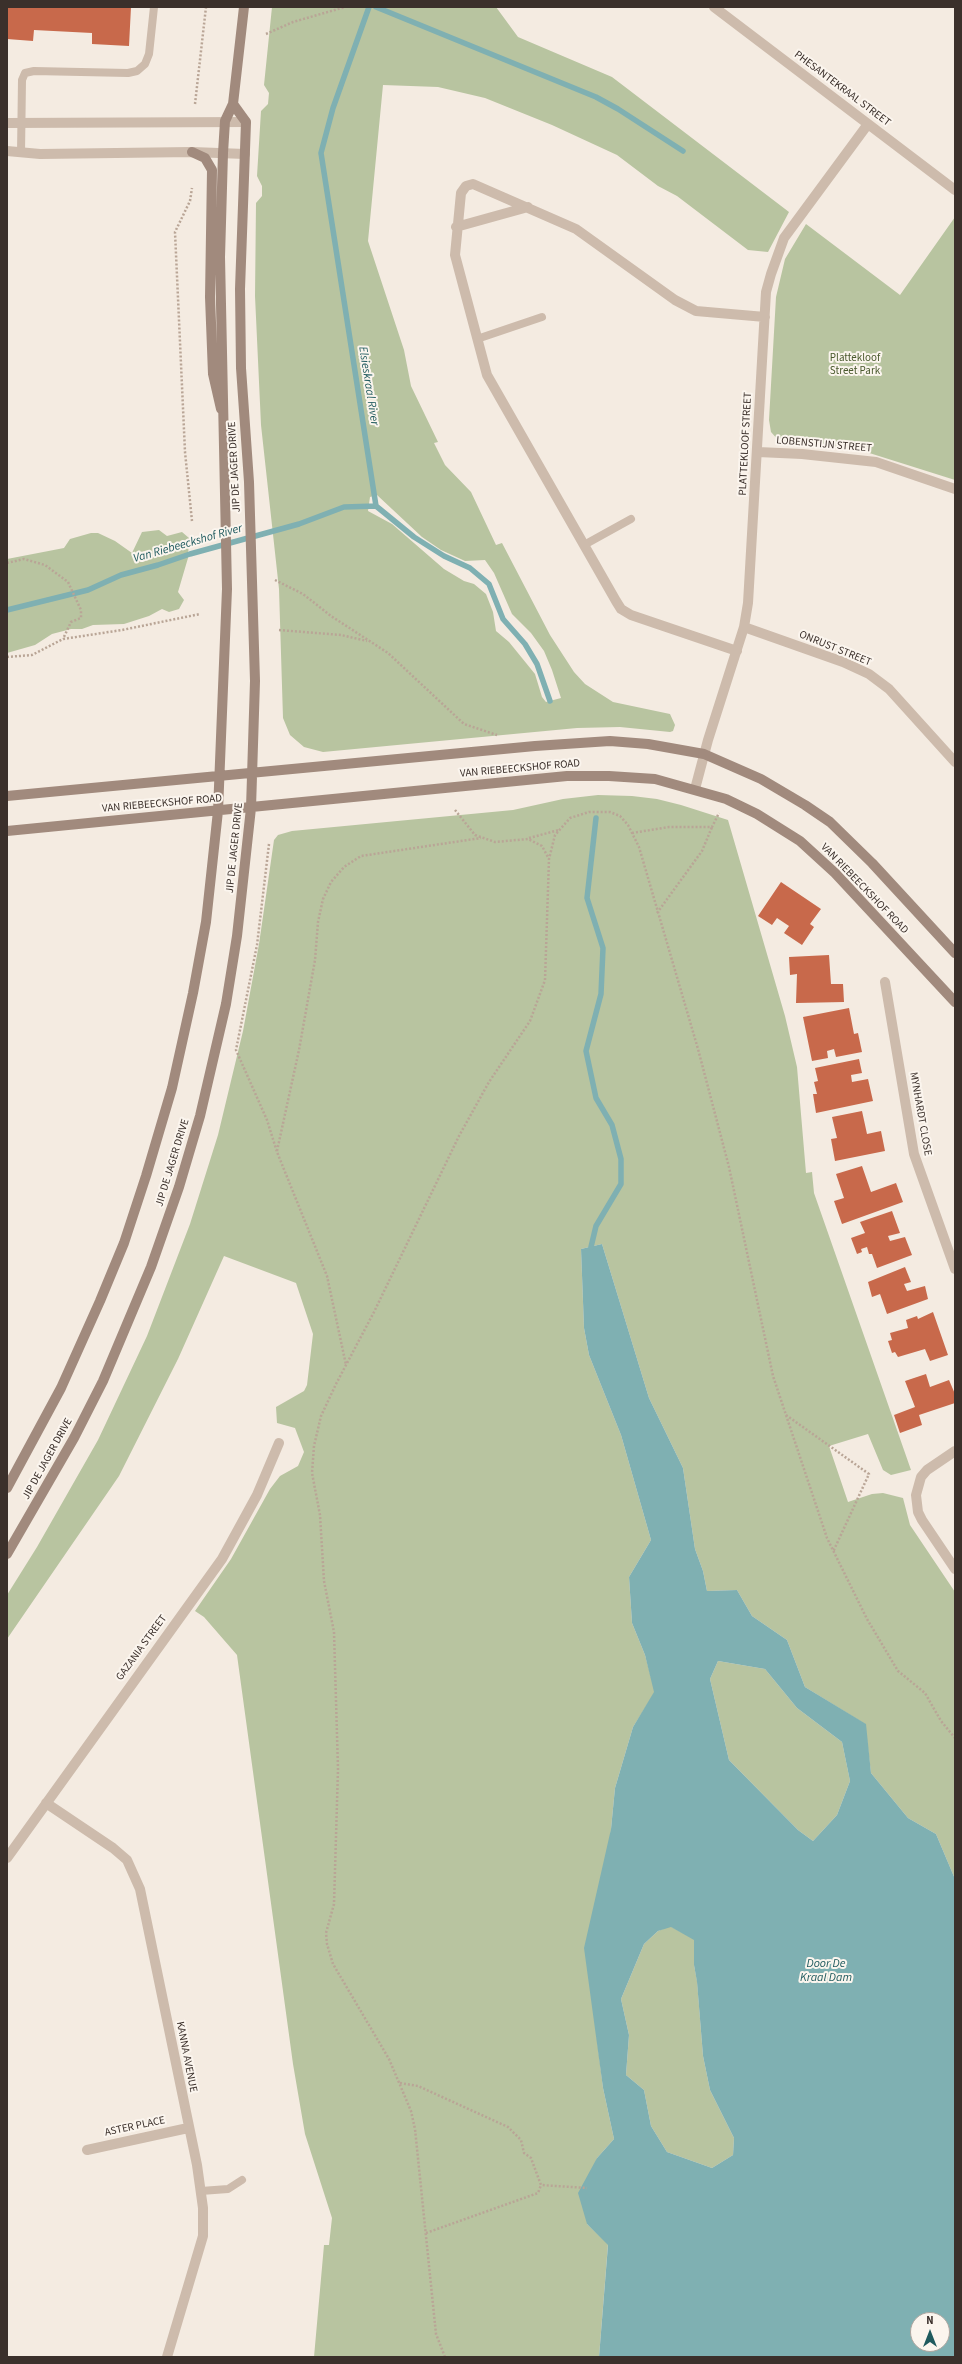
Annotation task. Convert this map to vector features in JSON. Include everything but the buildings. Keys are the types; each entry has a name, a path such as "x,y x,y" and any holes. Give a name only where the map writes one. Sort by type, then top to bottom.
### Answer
{"main road":[{"name":"JIP DE JAGER DRIVE","path":"7,1488 43,1423 83,1342 112,1272 146,1176 172,1088 194,993 206,922 218,811 227,589 225,424 220,257 223,153 225,121 233,104 244,7"},
{"path":"233,104 246,122"},
{"name":"JIP DE JAGER DRIVE","path":"7,1554 74,1438 103,1381 150,1267 179,1187 200,1116 226,1004 243,892 253,772 255,681 253,581 249,482 241,368 240,289 246,122"},
{"path":"192,152 205,158 212,170 209,281 213,374 225,424"},
{"name":"VAN RIEBEECKSHOF ROAD","path":"7,796 535,746 610,741 648,744 704,754 779,788 830,822 872,863 955,953"},
{"name":"VAN RIEBEECKSHOF ROAD","path":"7,831 567,776 632,777 655,779 695,789 742,806 800,841 835,873 955,1002"}],"street":[{"name":"PHESANTEKRAAL STREET","path":"714,7 955,190"},
{"path":"7,123 246,122"},
{"name":"PLATTEKLOOF STREET","path":"695,789 704,754 744,627 750,575 766,292 784,238 868,124"},
{"path":"7,151 22,153 192,152 245,154"},
{"path":"737,651 626,613 616,601 491,384 456,265 454,245 459,198 464,187 469,184 528,207 576,229 675,300 689,308 716,314 765,316"},
{"path":"456,227 528,207"},
{"name":"LOBENSTIJN STREET","path":"758,452 802,454 876,462 955,489"},
{"name":"ONRUST STREET","path":"744,627 843,662 869,674 889,689 955,762"},
{"name":"MYNHARDT CLOSE","path":"885,982 914,1154 955,1269"},
{"name":"GAZANIA STREET","path":"7,1858 222,1558 257,1495 279,1443"},
{"path":"955,1451 927,1470 920,1482 916,1495 918,1512 922,1520 955,1569"},
{"name":"KANNA AVENUE","path":"46,1803 114,1848 128,1860 135,1873 140,1888 201,2191 203,2236 167,2357"},
{"name":"ASTER PLACE","path":"87,2150 188,2128"}],"lane":[{"path":"22,153 22,80 25,73 34,71 128,73 137,71 145,64 149,54 154,7"},
{"path":"477,339 542,316"},
{"path":"584,545 631,519"},
{"path":"201,2191 228,2189 242,2180"}],"path":[{"path":"195,104 206,7"},
{"path":"266,34 293,22 345,7"},
{"path":"192,188 190,201 175,232 185,452 192,521"},
{"path":"7,563 24,559 45,565 68,582 81,610 81,618 71,622 63,639"},
{"path":"275,580 303,594 331,616 388,653 464,724 505,737"},
{"path":"7,657 32,655 63,639 122,630 200,614"},
{"path":"279,630 341,635 370,641"},
{"path":"454,810 469,829 481,838 494,842 528,839 559,829"},
{"path":"445,2357 436,2334 415,2129 411,2111 399,2083 365,2016 333,1964 327,1944 326,1933 334,1904 338,1793 335,1647 334,1632 324,1581 320,1515 312,1473 314,1446 321,1416 460,1136 489,1082 530,1021 545,980 549,859 555,835 570,818 590,812 600,811 610,812 620,816 632,833 639,847 698,1049 729,1167 773,1376 833,1552 867,1619 898,1671 925,1693 941,1722 955,1738"},
{"path":"658,913 702,851 719,813"},
{"path":"632,833 669,827 712,827"},
{"path":"277,1152 300,1050 315,960 318,922 323,899 331,882 344,867 361,856 481,838"},
{"path":"528,839 542,846 549,859"},
{"path":"269,844 256,945 236,1050 267,1120 277,1152 327,1276 346,1365"},
{"path":"786,1415 869,1474 833,1552"},
{"path":"399,2083 418,2086 508,2127 521,2140 524,2153 531,2158 541,2185 538,2193 426,2233"},
{"path":"541,2185 587,2188"}],"green space":[{"path":"272,7 496,7 518,37 612,77 789,212 768,252 748,250 677,196 658,186 617,155 552,125 485,98 438,87 383,85 368,241 404,350 411,386 438,442 434,443 445,465 471,492 496,545 502,543 550,635 574,672 585,684 613,702 670,714 675,725 673,731 670,732 620,727 577,728 323,752 304,747 290,735 283,718 279,589 261,425 255,296 256,203 262,196 262,186 257,176 261,111 268,104 269,93 264,85","holes":["377,495 422,537 441,550 465,561 485,560 494,573 512,614 531,633 544,651 561,698 546,702 542,697 535,674 509,642 496,631 493,612 486,594 474,584 464,581 444,569 392,524 368,511 370,497"]},
{"name":"Plattekloof Street Park","path":"955,217 955,480 863,451 791,445 779,441 771,432 769,420 776,297 785,259 806,224 900,295"},
{"path":"159,530 167,536 182,532 189,538 188,558 178,592 184,600 179,609 169,612 162,609 149,616 124,624 93,625 82,629 71,629 52,634 35,645 7,653 7,559 64,548 70,539 91,533 98,533 115,541 132,553 142,532"},
{"path":"598,795 632,796 657,799 728,820 785,1016 797,1067 806,1173 812,1172 814,1193 911,1470 891,1475 883,1470 868,1434 829,1446 848,1502 872,1494 883,1493 903,1498 910,1525 955,1592 955,1879 936,1834 908,1818 871,1773 865,1724 805,1687 787,1640 752,1616 737,1590 707,1591 703,1571 695,1549 683,1468 649,1398 602,1244 581,1249 584,1328 589,1355 621,1435 651,1540 629,1577 632,1623 645,1655 655,1692 633,1727 615,1788 611,1829 596,2031 603,2088 614,2139 597,2158 587,2224 608,2244 599,2357 314,2357 324,2245 329,2245 332,2218 305,2134 293,2064 237,1655 204,1617 195,1611 231,1559 270,1489 280,1476 298,1466 304,1452 295,1428 277,1423 276,1407 304,1391 307,1385 313,1334 296,1283 224,1256 178,1359 119,1476 7,1639 7,1595 37,1547 98,1440 147,1336 190,1224 218,1135 243,1031 259,944 274,840 278,835 292,831 513,810 563,799"},
{"path":"718,1661 765,1669 797,1708 842,1742 850,1781 837,1815 813,1841 798,1830 729,1760 710,1679"},
{"path":"670,1926 694,1939 694,1965 697,1981 703,2056 710,2090 734,2138 733,2155 712,2168 667,2152 651,2126 644,2090 626,2075 629,2035 621,1999 644,1944 658,1931"}],"water":[{"name":"Door De Kraal Dam","path":"602,1244 649,1398 683,1468 695,1549 703,1571 707,1591 737,1590 752,1616 787,1640 805,1687 866,1724 871,1773 908,1818 936,1834 955,1879 955,2357 599,2357 608,2245 587,2224 578,2193 597,2158 614,2139 603,2088 584,1948 611,1829 615,1788 633,1727 654,1692 645,1655 632,1623 629,1577 651,1540 621,1435 589,1355 584,1328 581,1249","holes":["718,1661 765,1669 797,1708 842,1742 850,1781 837,1815 813,1841 798,1830 729,1760 710,1679","671,1927 694,1940 694,1965 697,1982 703,2056 710,2090 734,2138 733,2155 712,2168 667,2152 651,2126 644,2090 626,2075 629,2035 621,1999 644,1944 658,1931"]}],"waterway":[{"name":"Elsieskraal River","path":"369,7 333,108 321,153 376,506 414,537 444,556 470,568 489,584 503,619 525,644 537,664 550,701"},
{"path":"376,7 596,97 618,109 683,151"},
{"name":"Van Riebeeckshof River","path":"7,610 88,590 121,575 299,524 344,507 376,506"},
{"name":"Elsieskraal River","path":"591,1247 596,1226 621,1184 621,1159 612,1125 596,1098 586,1051 601,994 603,948 587,898 596,818"}]}
